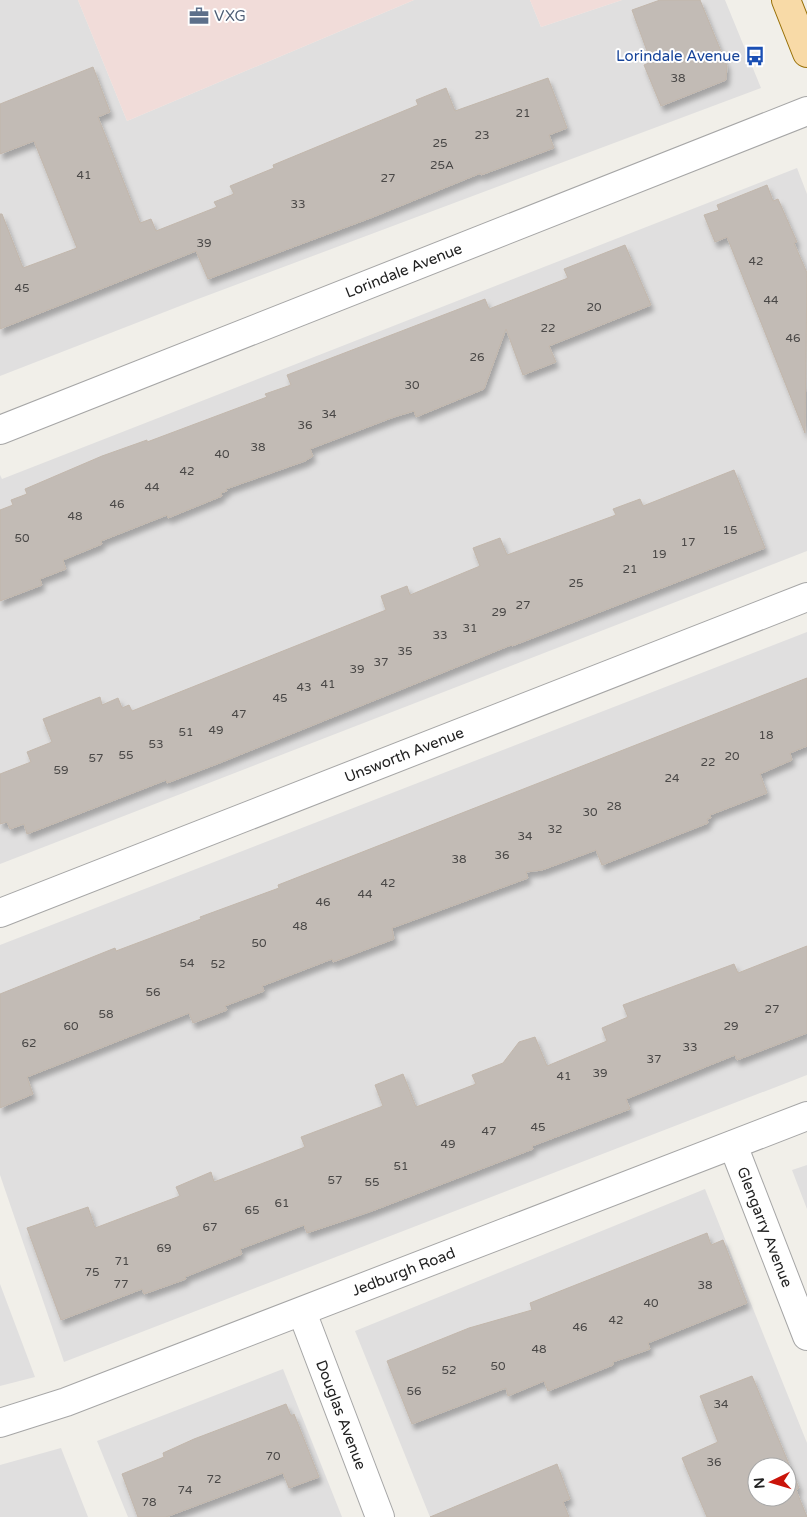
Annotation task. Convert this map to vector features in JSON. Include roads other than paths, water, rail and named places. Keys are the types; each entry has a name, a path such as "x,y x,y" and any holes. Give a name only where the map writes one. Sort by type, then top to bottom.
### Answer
{"main road":[{"path":"786,0 807,53"}],"street":[{"name":"Lorindale Avenue","path":"0,430 807,110"},
{"name":"Unsworth Avenue","path":"0,913 807,597"},
{"name":"Jedburgh Road","path":"0,1422 66,1402 807,1116"},
{"name":"Glengarry Avenue","path":"733,1145 807,1336"},
{"name":"Douglas Avenue","path":"302,1312 380,1517"}],"place":[{"name":"VXG","path":"199,16"},
{"name":"Lorindale Avenue","path":"755,56"}]}
